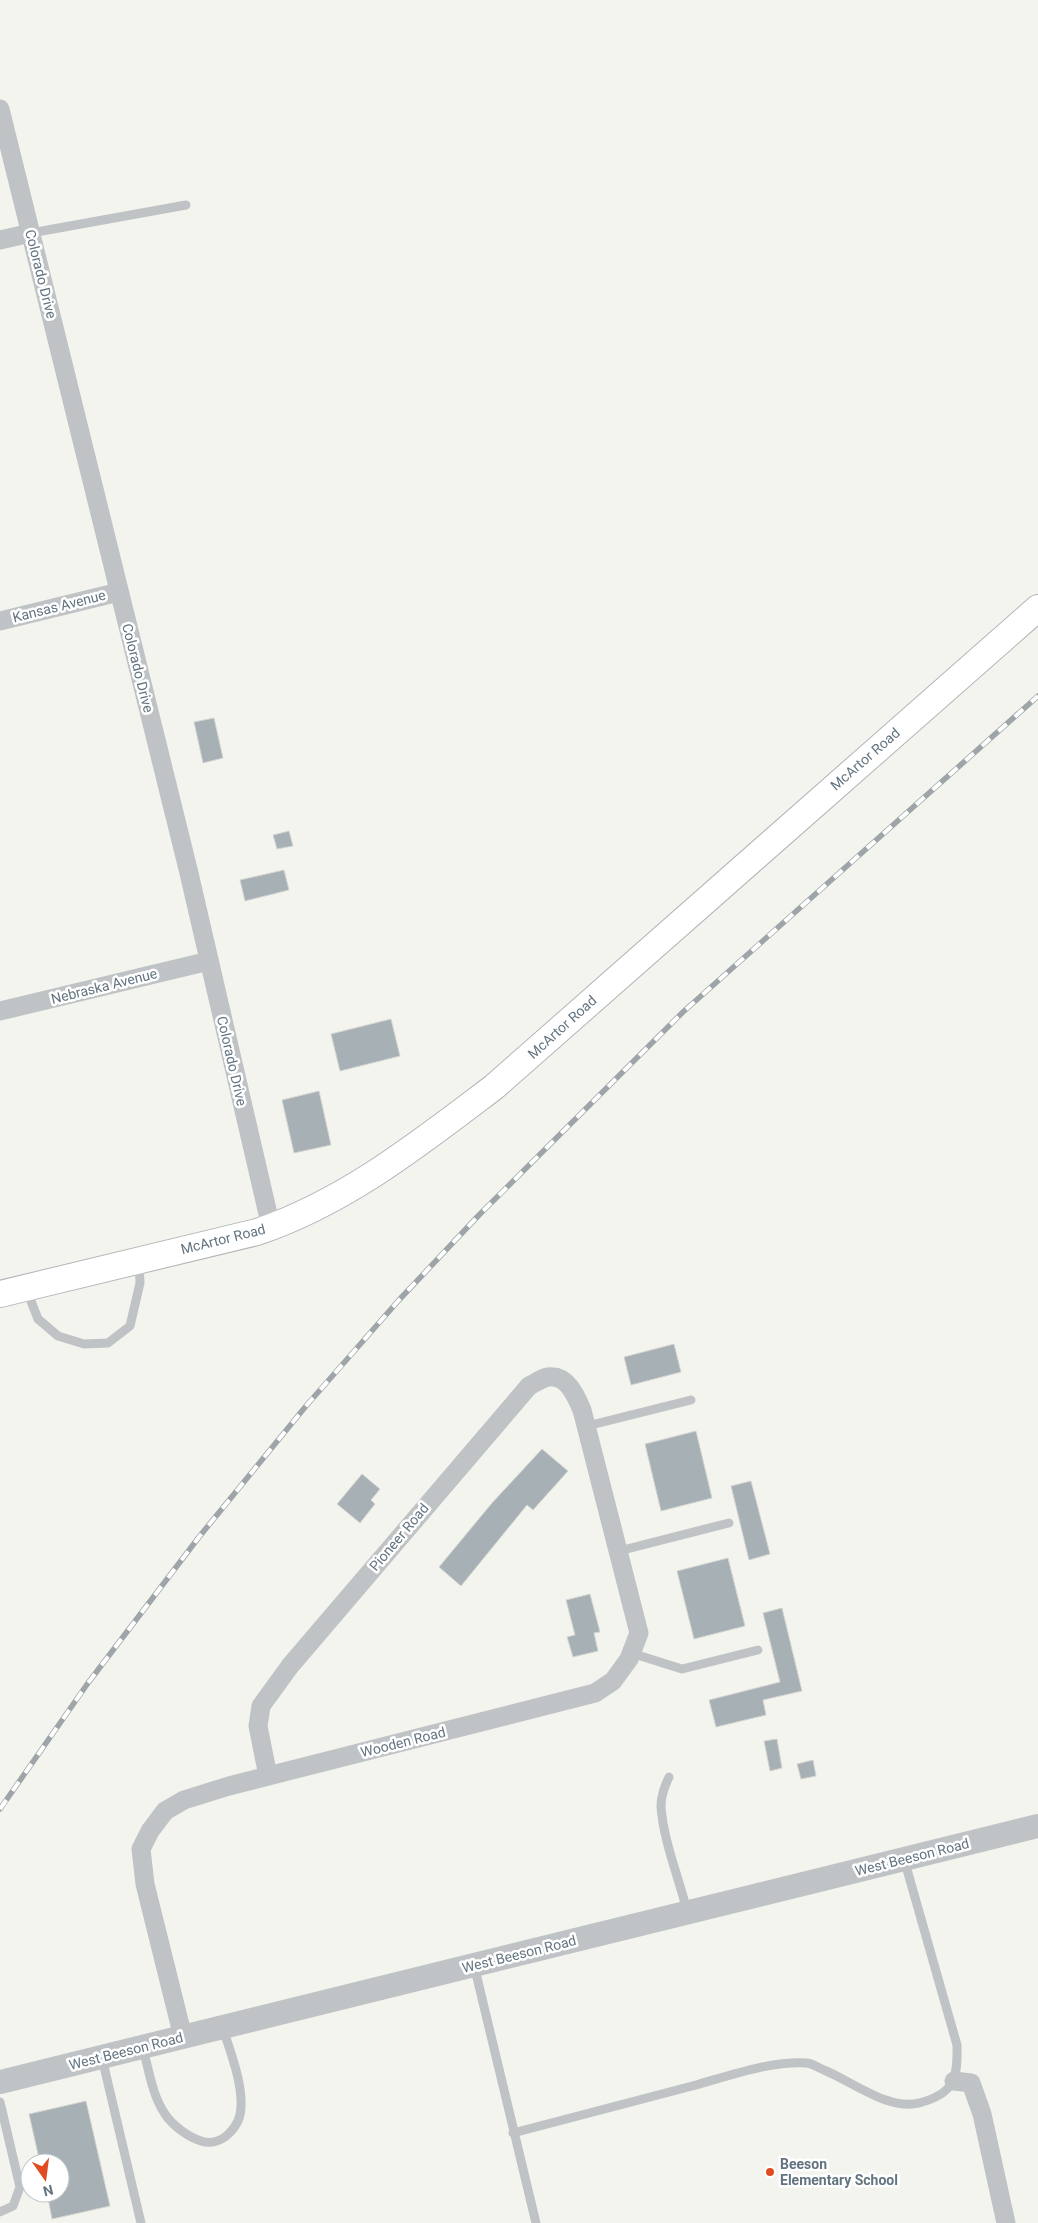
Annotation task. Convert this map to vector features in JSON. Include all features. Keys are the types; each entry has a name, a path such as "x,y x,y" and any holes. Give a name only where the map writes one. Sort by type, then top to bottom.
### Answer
{"main road":[{"name":"McArtor Road","path":"0,1294 284,1223 333,1199 402,1156 494,1087 1038,608"}],"street":[{"name":"Colorado Drive","path":"0,109 209,961 271,1227"},
{"path":"0,240 31,233"},
{"name":"Kansas Avenue","path":"0,621 119,592"},
{"name":"Nebraska Avenue","path":"0,1011 209,961"},
{"name":"Pioneer Road","path":"268,1776 258,1726 261,1706 290,1666 530,1386 547,1377 560,1378 574,1391 587,1426"},
{"name":"Wooden Road","path":"183,2037 145,1884 141,1849 150,1831 165,1811 184,1800 268,1776 595,1693 613,1680 631,1653 639,1633 587,1426"},
{"name":"West Beeson Road","path":"0,2082 1038,1826"},
{"path":"954,2081 971,2083 982,2114 1006,2223"}],"lane":[{"path":"31,233 186,205"},
{"path":"26,1288 38,1319 58,1336 84,1344 108,1343 130,1326 140,1283 138,1260"},
{"path":"587,1426 691,1400"},
{"path":"619,1551 729,1523"},
{"path":"631,1653 682,1669 758,1650"},
{"path":"670,1777 663,1789 661,1805 665,1828 688,1911"},
{"path":"513,2133 734,2074 784,2064 809,2063 896,2104 916,2104 936,2098 948,2090 954,2081 958,2067 958,2046 904,1859"},
{"path":"474,1965 536,2223"},
{"path":"143,2047 156,2099 166,2115 184,2132 202,2141 214,2142 226,2137 233,2130 240,2117 241,2105 238,2083 223,2028"},
{"path":"102,2058 141,2223"},
{"path":"0,2102 20,2187 13,2206 0,2212"}],"building":[{"path":"214,718 223,758 203,763 194,722"},
{"path":"289,831 293,846 277,849 273,835"},
{"path":"284,870 289,890 245,901 240,880"},
{"path":"391,1019 400,1056 340,1071 331,1034"},
{"path":"319,1091 331,1145 294,1153 282,1100"},
{"path":"674,1344 681,1372 631,1385 624,1357"},
{"path":"696,1431 712,1498 661,1511 645,1444"},
{"path":"542,1449 568,1471 533,1510 527,1505 461,1586 439,1567 492,1503"},
{"path":"362,1474 380,1489 371,1500 375,1504 360,1523 337,1504"},
{"path":"751,1481 770,1554 749,1560 731,1486"},
{"path":"728,1558 745,1626 694,1639 677,1571"},
{"path":"590,1594 600,1632 594,1633 598,1651 573,1657 567,1637 575,1635 566,1600"},
{"path":"782,1608 802,1691 763,1700 766,1715 716,1727 709,1700 780,1682 763,1613"},
{"path":"777,1739 782,1768 770,1771 764,1741"},
{"path":"813,1760 816,1776 801,1779 797,1764"},
{"path":"86,2101 110,2206 52,2219 49,2203 70,2203 70,2153 38,2153 29,2114"}],"railway":[{"path":"0,1809 88,1683 199,1537 306,1406 399,1300 479,1215 683,1012 1038,696"}],"place":[{"name":"Beeson Elementary School","path":"770,2172"}]}
